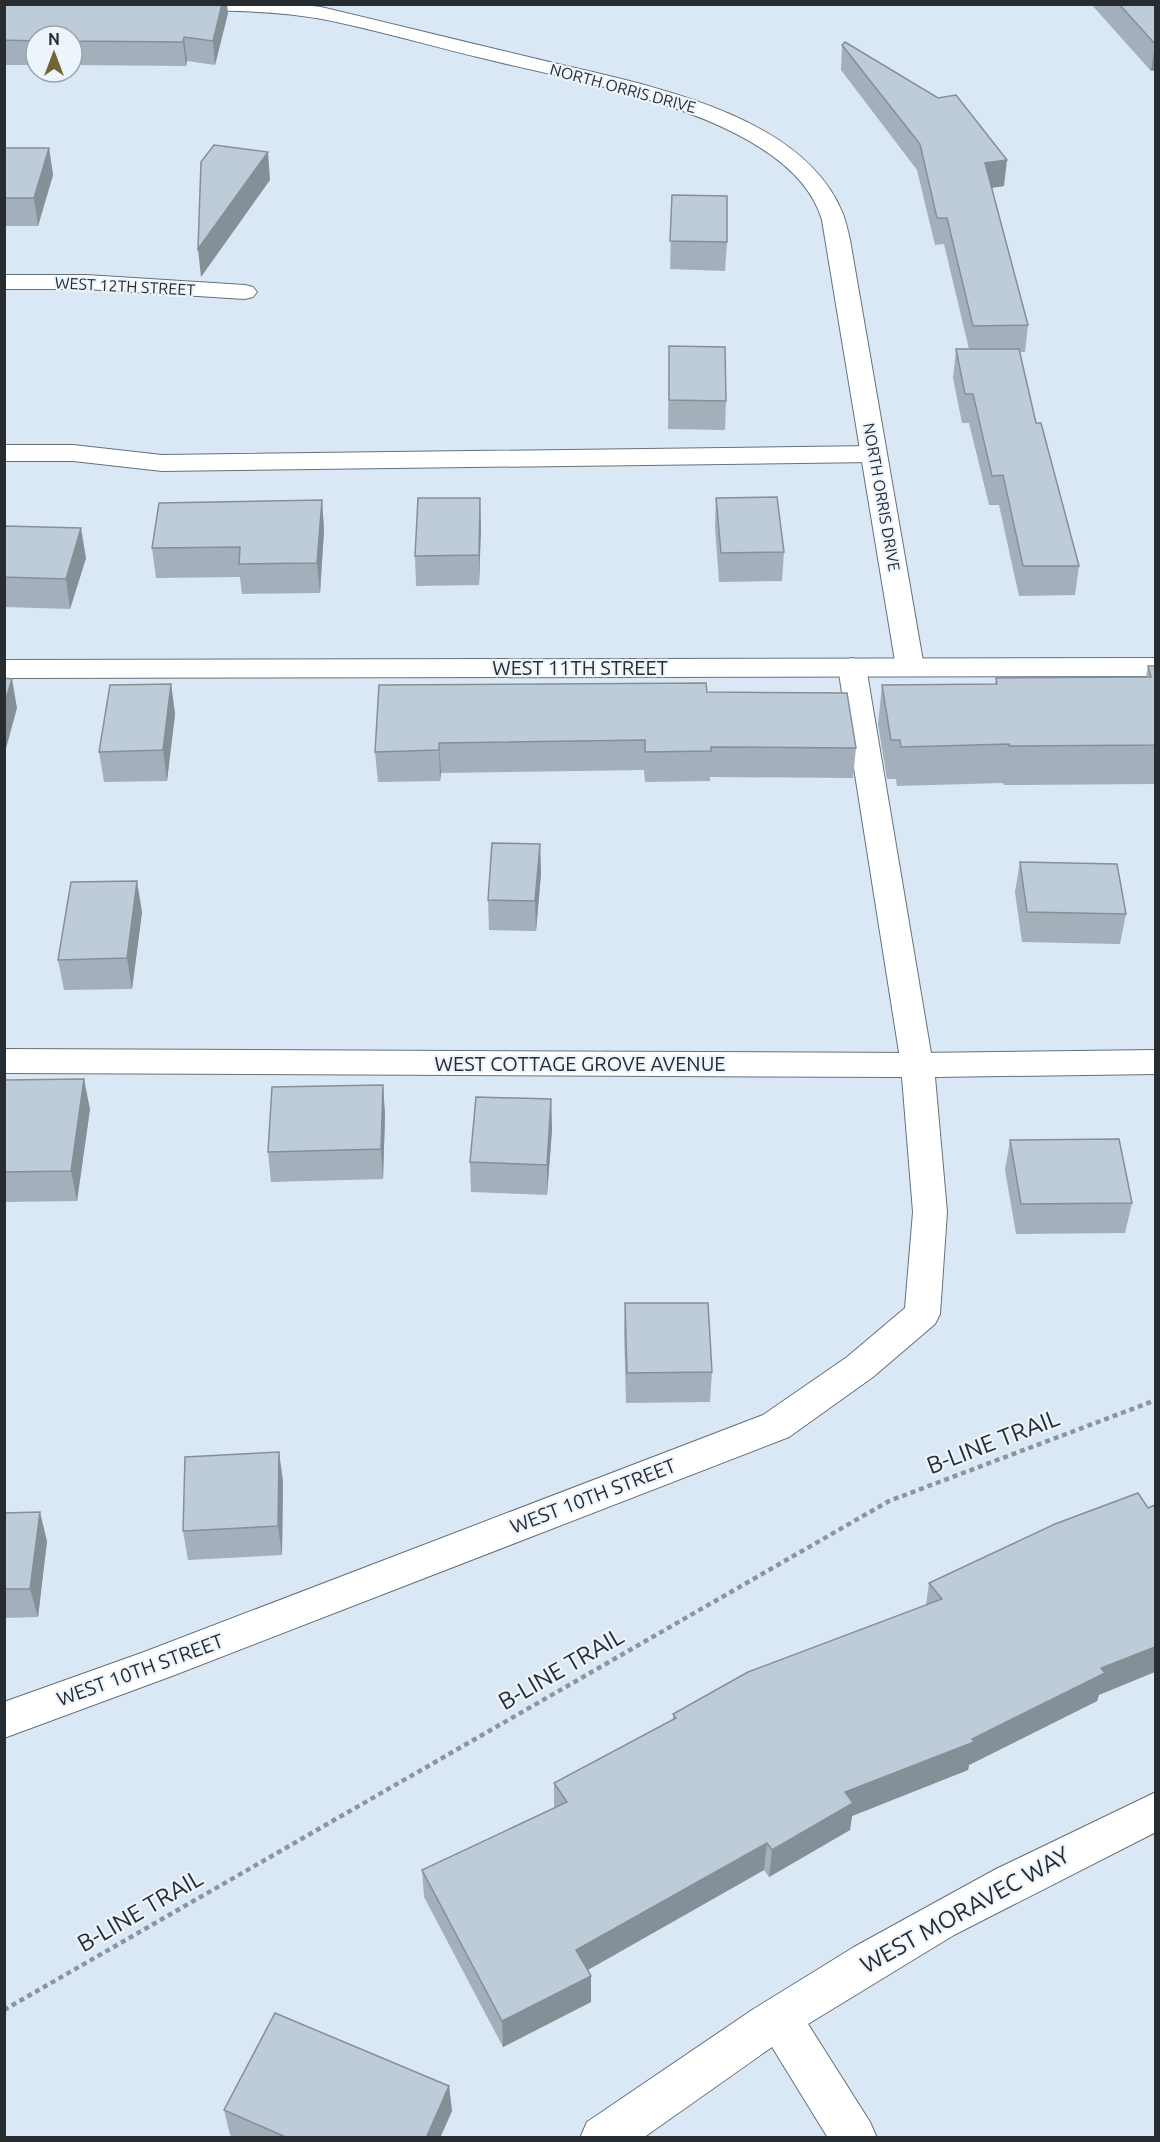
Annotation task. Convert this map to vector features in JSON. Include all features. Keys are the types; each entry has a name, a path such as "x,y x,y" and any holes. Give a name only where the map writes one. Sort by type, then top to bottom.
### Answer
{"street":[{"name":"NORTH ORRIS DRIVE","path":"136,4 231,5 321,14 636,88 702,110 758,137 802,172 820,194 831,213 838,240 910,667"},
{"name":"WEST 12TH STREET","path":"4,282 86,282 245,292"},
{"path":"4,453 73,453 162,463 874,454"},
{"name":"WEST 10TH STREET","path":"4,1720 158,1664 776,1426 860,1367 922,1314 930,1212 916,1065 852,667"},
{"name":"WEST 11TH STREET","path":"4,669 1155,667"},
{"name":"WEST COTTAGE GROVE AVENUE","path":"4,1061 916,1065 1155,1062"},
{"name":"WEST MORAVEC WAY","path":"603,2138 779,2018 868,1961 1028,1872 1155,1811"},
{"path":"779,2018 854,2138"}],"path":[{"name":"B-LINE TRAIL","path":"4,2010 889,1501 1155,1400"}],"building":[{"path":"4,4 222,4 213,41 184,37 183,42 84,41 84,24 24,24 24,41 4,40"},
{"path":"1119,4 1155,4 1155,44"},
{"path":"845,42 938,98 956,95 1007,160 985,163 1028,325 973,326 947,218 937,218 920,144 842,45"},
{"path":"214,145 268,152 198,249 201,162"},
{"path":"4,148 49,148 34,198 4,198"},
{"path":"672,195 727,196 727,242 670,241"},
{"path":"669,346 725,347 726,401 669,400"},
{"path":"956,349 1019,349 1036,423 1041,423 1079,566 1023,566 1003,475 992,476 973,394 965,394"},
{"path":"777,497 784,552 721,553 716,498"},
{"path":"418,498 480,498 479,555 415,556"},
{"path":"322,500 317,563 239,564 240,547 152,548 159,503"},
{"path":"4,526 81,528 66,579 4,577"},
{"path":"1148,666 1155,666 1155,745 1009,746 1009,744 901,747 900,740 891,740 882,685 997,684 996,678 1151,677"},
{"path":"4,678 12,679 4,705"},
{"path":"706,683 707,692 847,693 856,748 711,747 711,751 645,752 645,740 439,743 439,750 375,752 379,685"},
{"path":"171,684 163,750 99,752 110,685"},
{"path":"492,843 540,844 535,901 488,900"},
{"path":"1020,862 1117,864 1126,914 1027,912"},
{"path":"137,881 127,958 58,960 71,882"},
{"path":"84,1079 71,1171 4,1172 4,1080"},
{"path":"383,1085 381,1149 268,1152 272,1087"},
{"path":"476,1097 551,1099 547,1165 470,1162"},
{"path":"1119,1139 1132,1203 1021,1204 1010,1140"},
{"path":"625,1303 708,1303 712,1372 627,1373"},
{"path":"279,1452 278,1526 183,1531 185,1457"},
{"path":"1138,1493 1148,1508 1155,1505 1155,1647 1101,1668 1105,1673 972,1739 974,1742 845,1792 853,1803 772,1850 767,1843 576,1950 591,1976 502,2021 422,1870 567,1802 554,1783 676,1718 673,1714 748,1672 942,1599 929,1583 1055,1524"},
{"path":"40,1512 30,1589 4,1589 4,1513"},
{"path":"275,2013 449,2086 426,2138 288,2138 224,2110"}]}
